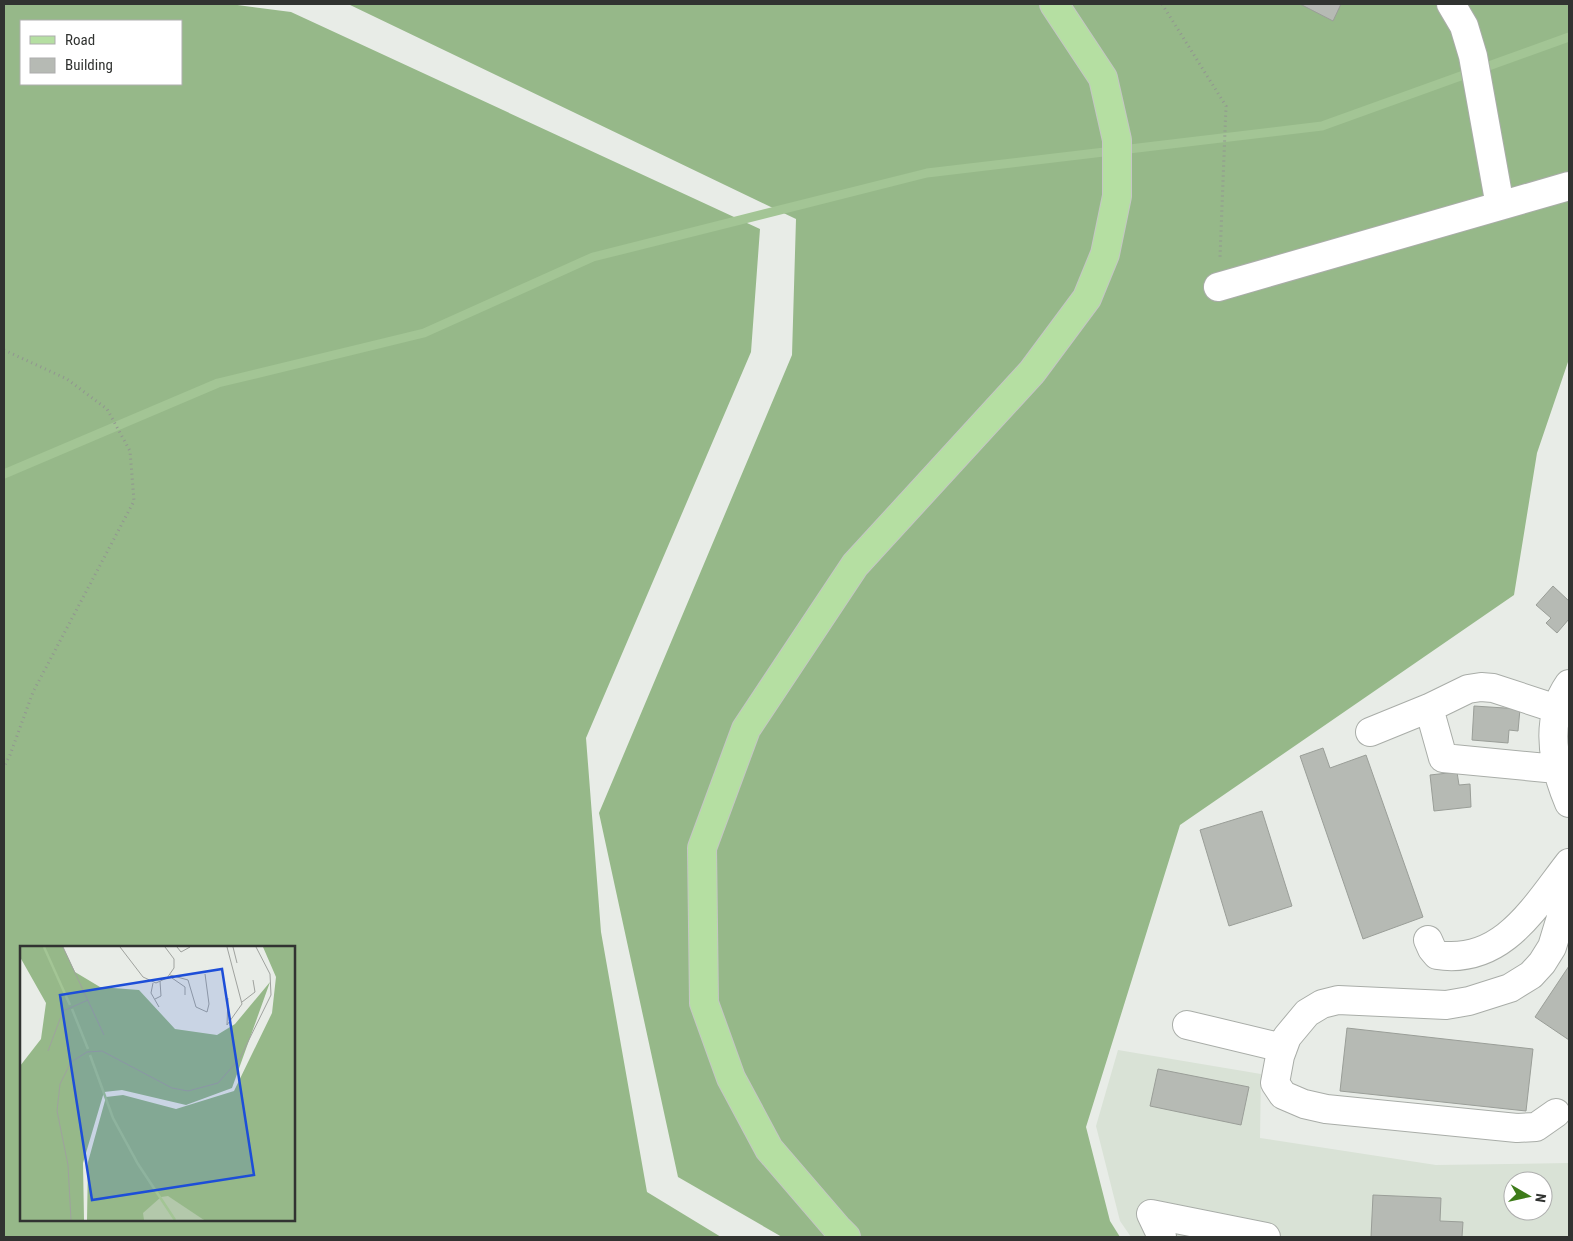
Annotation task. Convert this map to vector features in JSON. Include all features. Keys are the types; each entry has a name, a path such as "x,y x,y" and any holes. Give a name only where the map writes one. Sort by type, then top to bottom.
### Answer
{"main road":[{"path":"846,1237 769,1149 731,1078 704,1003 702,848 746,729 855,566 1032,372 1087,298 1105,254 1117,196 1117,140 1103,78 1054,4"}],"street":[{"path":"1451,4 1464,26 1473,56 1500,206"},
{"path":"1218,287 1569,186"},
{"path":"1569,684 1557,709 1553,732 1555,757 1562,787 1569,803"},
{"path":"1370,732 1429,708 1468,689 1481,687 1493,688 1557,709"},
{"path":"1429,708 1443,758 1558,768"},
{"path":"1428,940 1437,955 1451,957 1486,950 1501,941 1524,921 1569,863"},
{"path":"1556,1112 1536,1127 1517,1128 1326,1109 1304,1104 1283,1095 1276,1083 1286,1037 1307,1013 1322,1004 1338,1000 1446,1005 1510,988 1531,975 1542,963 1552,947 1562,914 1569,899"},
{"path":"1186,1025 1283,1048"},
{"path":"1162,1237 1150,1214 1266,1237"}],"path":[{"path":"1162,4 1226,106 1218,287"},
{"path":"4,350 67,379 106,408 130,451 134,501 33,692 10,755 4,766"}],"shaded area":[{"path":"1118,1050 1261,1074 1260,1138 1436,1165 1569,1163 1569,1237 1131,1237 1120,1221 1096,1126"}],"green space":[{"path":"4,4 230,4 291,12 760,229 751,352 586,738 601,932 647,1192 721,1237 4,1237"},
{"path":"348,4 1569,4 1569,359 1537,453 1514,595 1180,825 1086,1127 1110,1221 1120,1237 782,1237 678,1177 599,813 792,355 796,219"}],"building":[{"path":"1300,4 1341,4 1333,21"},
{"path":"1553,586 1569,601 1569,619 1557,633 1546,623 1551,618 1536,605"},
{"path":"1474,706 1520,709 1518,731 1509,730 1508,743 1472,740"},
{"path":"1323,748 1330,768 1366,755 1423,917 1363,939 1300,756"},
{"path":"1457,772 1459,785 1470,784 1471,807 1434,811 1430,775"},
{"path":"1262,811 1292,906 1229,926 1200,830"},
{"path":"1569,966 1569,1040 1535,1017"},
{"path":"1347,1028 1533,1049 1526,1111 1340,1091"},
{"path":"1158,1069 1249,1087 1241,1125 1150,1106"},
{"path":"1373,1195 1441,1198 1440,1221 1463,1222 1462,1237 1371,1237"}],"waterway":[{"path":"4,474 218,383 424,333 593,257 927,173 1322,126 1569,37"}]}
